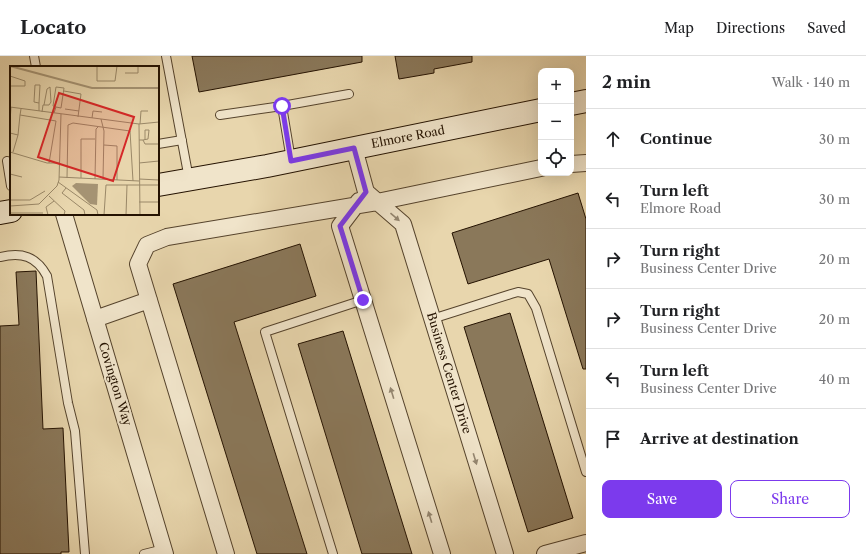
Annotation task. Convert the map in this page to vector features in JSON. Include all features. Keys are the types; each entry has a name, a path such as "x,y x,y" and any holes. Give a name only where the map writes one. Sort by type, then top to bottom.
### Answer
{"street":[{"path":"574,103 586,101"},
{"name":"Elmore Road","path":"159,185 291,161 538,111"},
{"path":"354,148 371,197"},
{"path":"574,164 586,162"},
{"path":"226,554 138,264 147,245 167,237 355,206 371,197 538,169"},
{"name":"Business Center Drive","path":"371,197 403,224 505,554"},
{"path":"355,206 340,226 442,554"},
{"path":"0,213 10,211"},
{"name":"Covington Way","path":"64,215 165,552"},
{"path":"95,319 149,300"},
{"path":"545,554 586,543"}],"lane":[{"path":"34,56 36,66"},
{"path":"166,56 189,180"},
{"path":"220,115 349,94"},
{"path":"282,106 291,161"},
{"path":"159,144 182,140"},
{"path":"6,161 10,181"},
{"path":"0,257 10,255 34,259 41,265 47,276 68,404 75,431 85,554"},
{"path":"432,319 518,292 528,294 536,308 586,472"},
{"path":"333,554 265,332 363,300"},
{"path":"144,554 165,552"}],"building":[{"path":"192,56 362,56 362,62 199,92"},
{"path":"395,56 472,56 472,62 434,69 434,73 399,79"},
{"path":"578,193 586,219 586,369 583,369 549,259 468,284 452,233"},
{"path":"300,244 316,296 234,322 307,554 257,554 173,284"},
{"path":"36,271 43,429 63,428 69,552 61,552 61,554 0,554 0,326 19,325 16,272"},
{"path":"510,313 573,518 528,532 464,327"},
{"path":"343,331 412,554 362,554 298,344"}],"route":[{"path":"282,106 291,161 354,148 366,192 340,226 363,300"}]}
